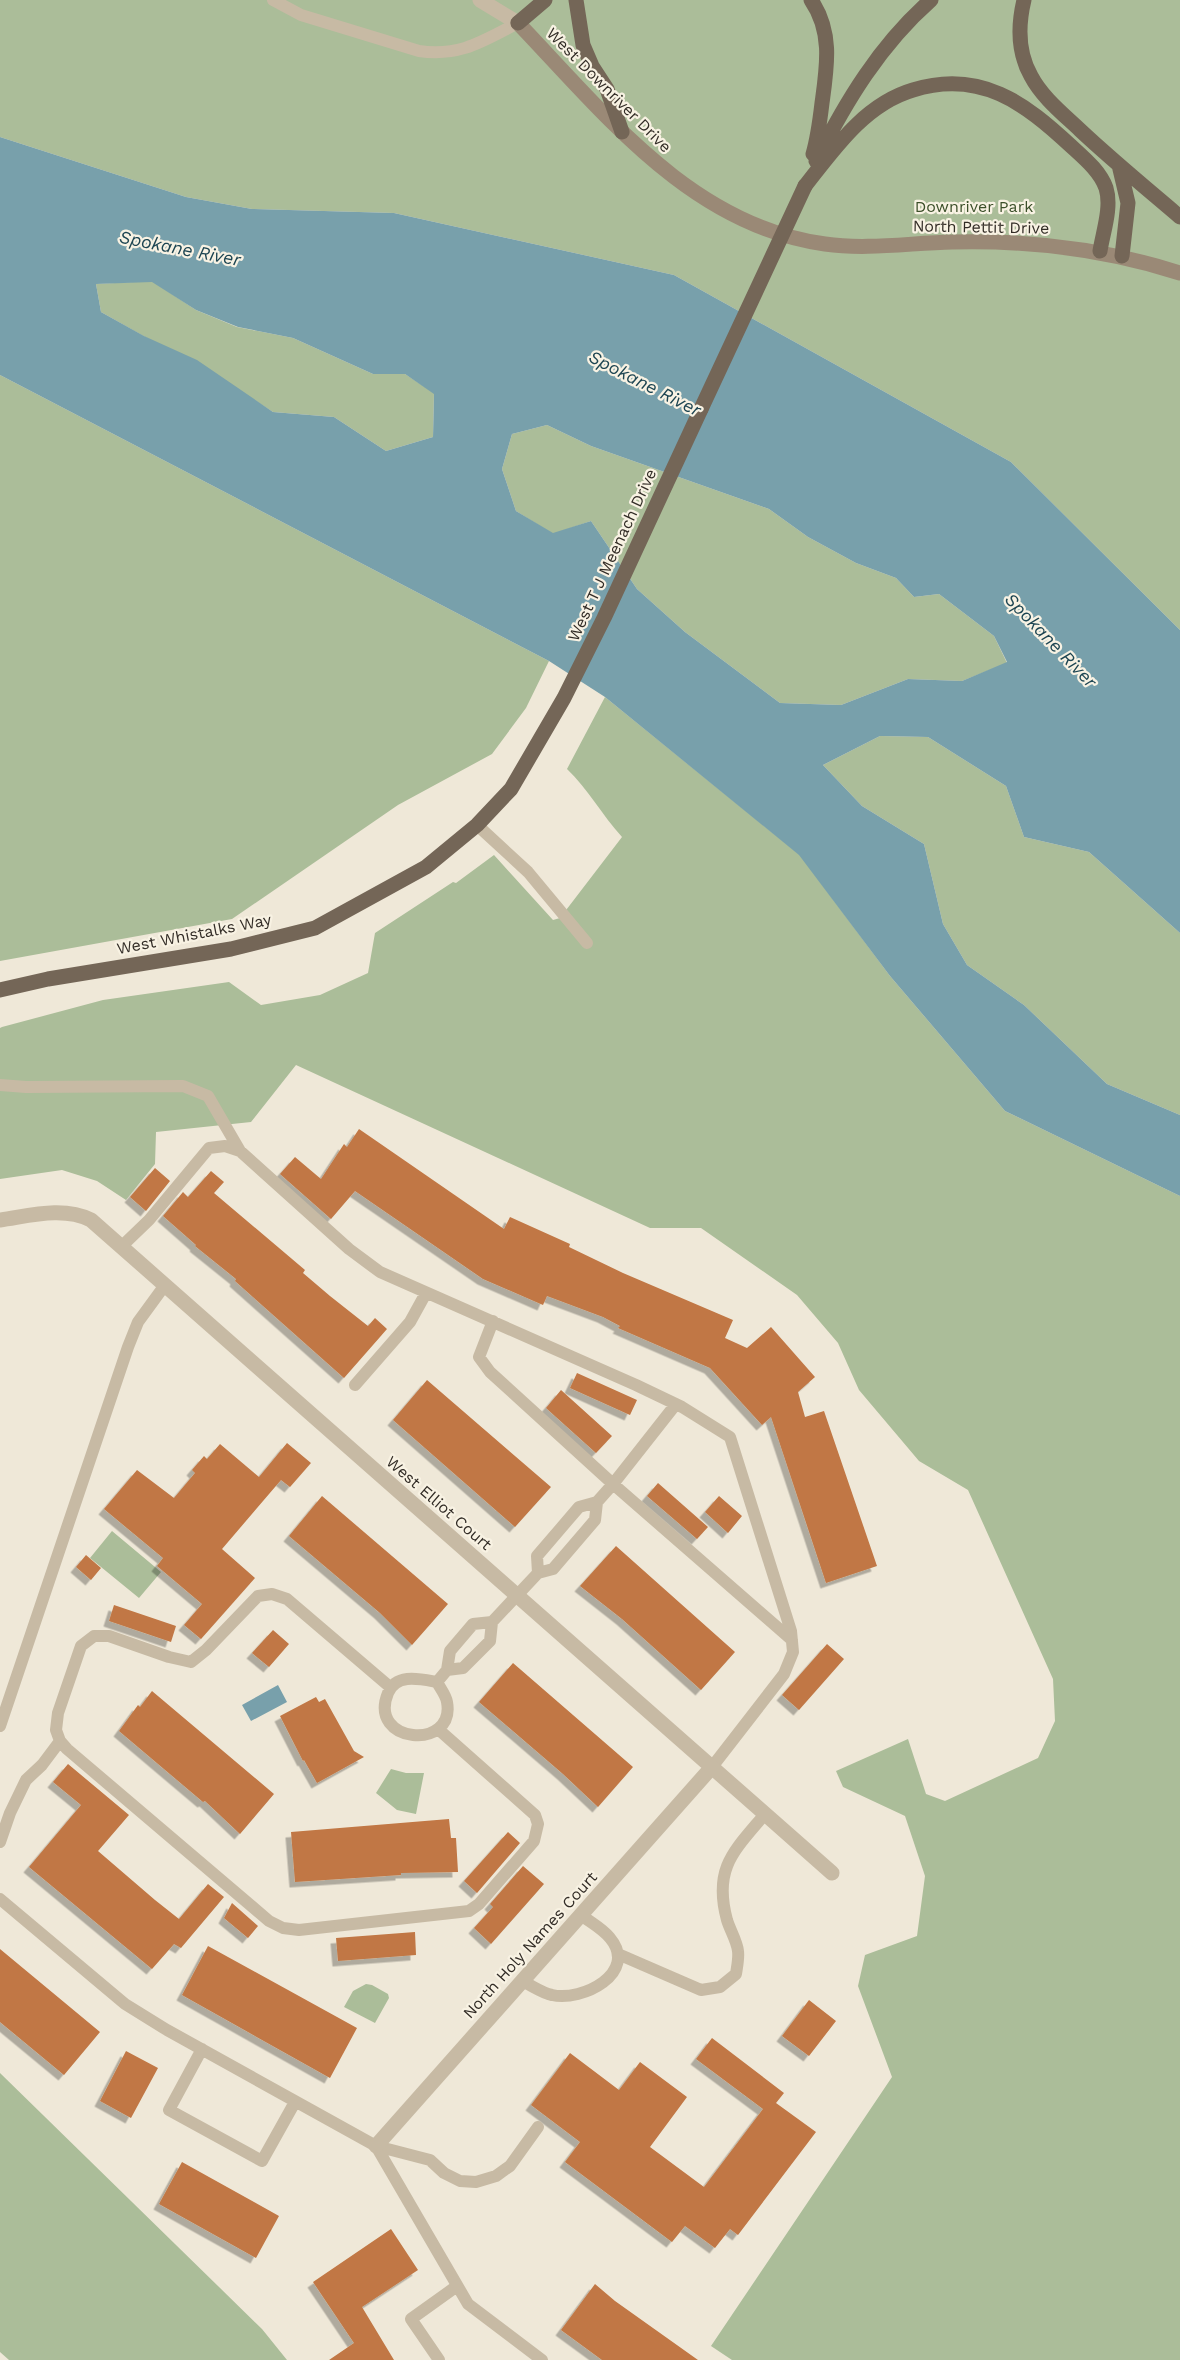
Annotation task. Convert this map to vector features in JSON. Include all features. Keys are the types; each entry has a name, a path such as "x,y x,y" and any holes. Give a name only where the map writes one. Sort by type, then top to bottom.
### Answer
{"main road":[{"path":"518,23 545,0"},
{"path":"576,0 583,45 592,66 607,89 622,132"},
{"path":"805,186 816,143 827,70 828,45 825,28 811,0"},
{"path":"805,186 848,101 866,73 890,42 931,0"},
{"path":"1024,0 1020,18 1023,56 1030,75 1041,92 1119,165 1180,217"},
{"path":"805,186 857,124 877,108 912,90 954,83 973,85 1008,97 1031,111 1089,163 1101,177 1108,200 1100,252"},
{"path":"1119,165 1128,203 1122,256"},
{"name":"West T J Meenach Drive","path":"387,890 426,867 477,825 511,789 564,698 604,618 805,186"},
{"name":"West Whistalks Way","path":"0,990 48,979 231,949 315,928 387,890"}],"street":[{"name":"West Downriver Drive","path":"480,0 518,23 622,132 659,167 697,195 747,221 779,233"},
{"name":"North Pettit Drive","path":"779,233 825,244 860,246 954,242 1027,243 1122,256 1180,273"},
{"name":"West Elliot Court","path":"0,1220 55,1213 79,1215 91,1220 832,1873"},
{"name":"North Holy Names Court","path":"376,2146 712,1767"}],"lane":[{"path":"273,0 301,15 419,51 434,53 453,52 476,44 518,23"},
{"path":"477,825 528,872 587,943"},
{"path":"0,1085 26,1087 183,1086 208,1096 240,1151 380,1272 676,1404 730,1437 791,1631 793,1652 784,1674 712,1767"},
{"path":"121,1246 149,1220 209,1148 225,1146 240,1151"},
{"path":"0,1726 128,1347 138,1322 165,1285"},
{"path":"355,1385 410,1322 426,1293"},
{"path":"493,1321 479,1357 490,1372 613,1484 792,1640"},
{"path":"538,1573 537,1556 579,1507 597,1502 676,1404"},
{"path":"447,1670 463,1668 490,1641 492,1622 538,1573 553,1569 595,1520 597,1502"},
{"path":"390,1687 287,1599 272,1594 258,1596 206,1650 191,1662 169,1657 109,1636 94,1636 81,1646 58,1713 56,1730 60,1741 67,1749 269,1921 283,1928 298,1930 469,1911 479,1904 534,1841 538,1824 535,1815 438,1729"},
{"path":"437,1682 447,1670 450,1651 473,1624 492,1622"},
{"path":"418,1679 437,1682 447,1700 448,1711 443,1724 438,1729 429,1734 410,1736 398,1731 386,1719 384,1702 390,1687 400,1680 418,1679"},
{"path":"0,1842 10,1813 26,1780 42,1765 60,1741"},
{"path":"618,1954 701,1990 720,1987 736,1974 738,1950 722,1892 723,1875 735,1850 765,1814"},
{"path":"0,1899 125,2004 376,2146 430,2160 444,2173 460,2181 476,2182 496,2176 510,2166 538,2127"},
{"path":"522,1981 552,1995 578,1995 604,1983 618,1966 618,1954 610,1938 581,1915"},
{"path":"202,2049 168,2110 262,2161 295,2102"},
{"path":"376,2146 468,2304 542,2360"},
{"path":"439,2360 411,2319 458,2286"}],"green space":[{"name":"Downriver Park","path":"0,0 1180,0 1180,630 1011,462 674,275 394,213 252,209 186,197 0,137"},
{"path":"152,281 196,310 237,327 293,338 373,374 405,374 434,393 433,437 386,451 334,417 273,412 239,390 101,312 96,284"},
{"path":"0,375 549,661 526,708 492,754 398,805 232,919 0,961"},
{"path":"547,425 591,446 769,509 808,537 856,563 896,578 914,597 939,594 994,636 1007,663 962,681 908,679 841,705 780,703 685,632 637,589 591,521 553,534 516,511 502,469 512,434"},
{"path":"605,697 800,855 890,976 1005,1111 1180,1196 1180,2360 732,2360 711,2346 892,2077 858,1986 865,1955 917,1936 925,1876 905,1816 843,1787 836,1771 908,1739 926,1794 945,1801 1038,1758 1055,1721 1053,1679 968,1490 919,1461 859,1390 838,1343 797,1295 701,1228 650,1228 296,1065 251,1122 156,1132 155,1164 126,1200 97,1181 62,1170 0,1179 0,1028 2,1027 103,1000 229,982 261,1005 320,995 368,973 375,933 453,882 456,883 494,855 553,920 560,918 622,837 567,769"},
{"path":"880,736 928,737 1006,786 1024,837 1089,852 1180,933 1180,1115 1107,1084 1024,1005 967,965 943,924 924,844 862,806 823,765"},
{"path":"112,1531 161,1572 139,1598 90,1558"},
{"path":"391,1769 406,1773 424,1773 416,1814 397,1810 376,1793"},
{"path":"366,1984 388,1994 389,1998 375,2023 344,2007 353,1991"},
{"path":"0,2073 262,2329 287,2360 9,2360 0,2352"}],"water":[{"name":"Spokane River","path":"0,137 186,197 252,209 394,213 674,275 1011,462 1180,630 1180,933 1089,852 1024,837 1006,786 928,737 880,736 823,765 862,806 924,844 943,924 967,965 1024,1005 1107,1084 1180,1115 1180,1196 1005,1111 890,976 799,855 605,697 549,661 0,375","holes":["152,282 196,310 238,327 293,338 373,374 405,374 434,394 433,437 386,451 334,417 273,412 197,360 144,336 101,312 96,284","547,425 591,446 769,509 808,537 856,563 896,578 914,597 939,594 994,636 1007,662 962,681 908,679 841,705 780,703 685,632 637,589 591,521 553,533 516,511 502,469 512,434"]},
{"path":"278,1685 287,1702 251,1721 242,1705"}],"building":[{"path":"359,1129 504,1229 510,1217 570,1244 569,1247 623,1273 733,1320 725,1338 747,1348 771,1327 815,1377 798,1392 805,1417 824,1411 877,1566 826,1583 771,1417 762,1425 710,1368 618,1328 620,1326 603,1317 547,1296 543,1305 483,1279 355,1191 331,1219 280,1174 295,1157 321,1179 344,1144 347,1147"},
{"path":"155,1168 170,1181 146,1211 130,1197"},
{"path":"211,1171 224,1182 214,1193 305,1270 303,1273 368,1326 375,1318 387,1329 344,1378 163,1216 183,1192 188,1197"},
{"path":"577,1373 637,1400 630,1415 570,1388"},
{"path":"427,1380 551,1487 515,1527 393,1420"},
{"path":"561,1390 612,1436 596,1453 546,1408"},
{"path":"287,1443 311,1463 290,1487 281,1480 222,1549 255,1578 201,1639 184,1625 202,1604 157,1566 163,1558 104,1509 137,1470 174,1498 195,1473 192,1470 204,1456 207,1459 220,1444 259,1477"},
{"path":"658,1483 708,1527 697,1539 647,1496"},
{"path":"322,1496 448,1604 412,1645 380,1613 289,1536"},
{"path":"719,1496 742,1516 728,1533 705,1512"},
{"path":"616,1546 735,1652 701,1690 622,1619 580,1586"},
{"path":"86,1555 101,1568 91,1580 76,1567"},
{"path":"114,1605 176,1626 171,1642 109,1621"},
{"path":"273,1630 289,1644 269,1667 252,1653"},
{"path":"827,1644 844,1659 799,1710 782,1695"},
{"path":"513,1663 633,1767 598,1807 479,1702"},
{"path":"152,1691 274,1794 240,1834 205,1801 203,1802 119,1731 138,1705 140,1707"},
{"path":"316,1697 319,1702 325,1699 354,1751 364,1757 317,1783 280,1716"},
{"path":"68,1764 129,1815 98,1851 155,1900 179,1919 208,1884 224,1897 181,1948 174,1944 152,1969 29,1867 81,1805 53,1782"},
{"path":"449,1819 451,1838 456,1838 458,1872 401,1873 401,1875 295,1882 291,1832"},
{"path":"508,1832 520,1843 477,1893 464,1881"},
{"path":"523,1866 544,1884 491,1944 474,1928 493,1907 490,1904"},
{"path":"232,1903 258,1926 248,1938 224,1918"},
{"path":"415,1932 416,1955 338,1961 336,1938"},
{"path":"208,1946 357,2028 330,2078 182,1995"},
{"path":"0,1949 100,2032 64,2075 0,2022"},
{"path":"809,2000 836,2021 809,2056 782,2036"},
{"path":"712,2038 784,2093 776,2103 816,2132 738,2235 730,2229 715,2248 685,2226 672,2242 565,2162 580,2142 531,2105 570,2053 619,2090 640,2062 687,2097 650,2147 704,2187 763,2109 696,2059"},
{"path":"126,2051 158,2068 131,2118 100,2101"},
{"path":"182,2162 279,2216 256,2258 159,2204"},
{"path":"391,2229 418,2270 362,2307 394,2360 329,2360 354,2343 313,2282"},
{"path":"595,2284 615,2301 698,2360 602,2360 561,2330"}]}
